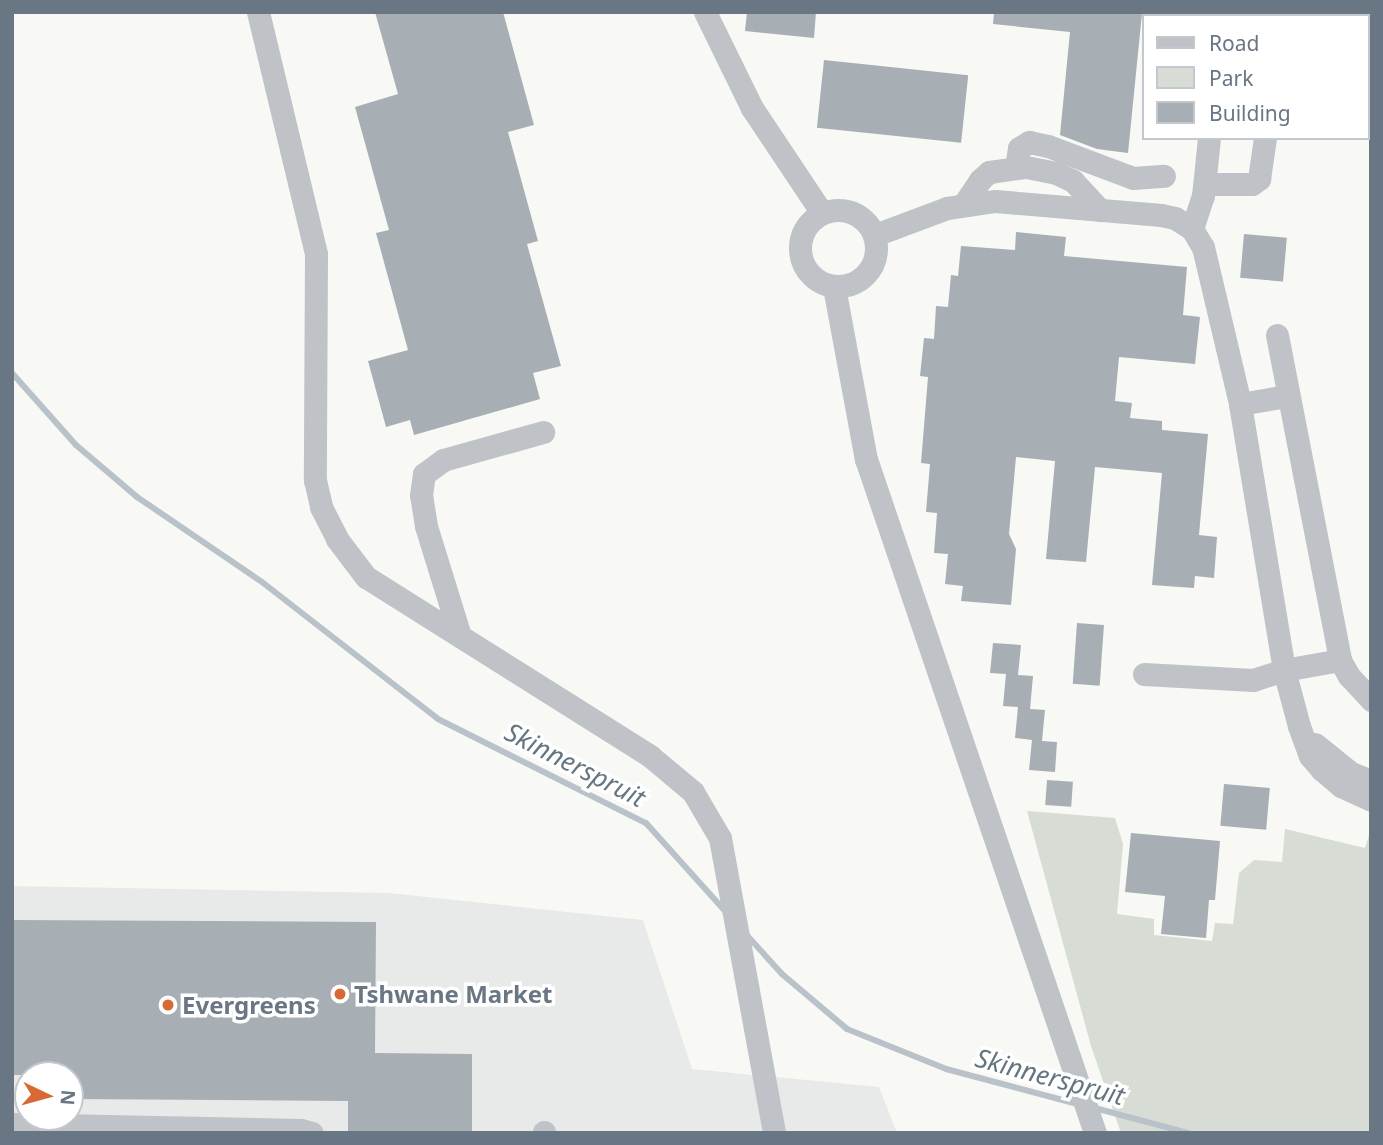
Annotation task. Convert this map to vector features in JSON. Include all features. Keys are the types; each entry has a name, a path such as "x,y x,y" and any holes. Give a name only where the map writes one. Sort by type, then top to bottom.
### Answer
{"street":[{"path":"258,12 316,254 315,480 321,507 337,539 366,577 650,756 693,792 720,838 740,960 774,1133"},
{"path":"705,12 752,108 822,213"},
{"path":"1192,229 1205,184 1209,140"},
{"path":"1205,184 1251,184 1259,179 1265,140"},
{"path":"1016,167 1019,148 1030,142 1048,146 1133,178 1164,176"},
{"path":"964,204 980,180 989,172 1016,167 1056,173 1073,181 1100,210"},
{"path":"875,235 964,204 1021,202 1161,215 1175,218 1192,229 1203,247 1240,404 1284,670 1299,726 1310,756 1322,770 1341,786 1371,800"},
{"path":"843,209 863,218 875,235 877,255 869,272 853,284 834,287 816,279 803,264 800,244 807,226 822,213 843,209"},
{"path":"834,287 866,459 1095,1133"},
{"path":"1277,335 1340,660 1349,676 1371,700"},
{"path":"1240,404 1287,396"},
{"path":"460,636 426,526 421,495 424,474 443,460 543,432"},
{"path":"1144,674 1253,680 1284,670 1340,660"},
{"path":"1299,726 1321,751 1351,773 1371,781"},
{"path":"12,1124 151,1130 301,1130 312,1133"}],"shaded area":[{"name":"Tshwane Market","path":"12,886 389,893 643,920 692,1069 879,1087 897,1133 12,1133"}],"green space":[{"path":"1027,811 1115,818 1123,844 1117,914 1154,919 1154,935 1212,941 1215,923 1233,924 1239,873 1254,860 1282,862 1285,829 1365,848 1371,829 1371,1133 1121,1133 1091,1046"}],"building":[{"path":"375,12 503,12 534,125 508,132 538,241 527,244 561,366 533,373 540,399 414,435 410,420 386,427 368,361 408,350 376,233 389,230 355,107 398,94"},
{"path":"747,12 816,12 814,38 745,31"},
{"path":"994,12 1142,13 1128,153 1097,149 1060,135 1070,32 993,24"},
{"path":"824,60 968,75 961,143 817,128"},
{"path":"1016,232 1066,237 1064,256 1187,267 1183,315 1200,317 1195,364 1119,357 1115,401 1132,403 1130,418 1162,421 1162,430 1208,434 1199,535 1217,537 1214,578 1195,576 1194,588 1152,585 1162,473 1095,467 1086,562 1046,559 1055,461 1016,457 1009,534 1016,549 1011,605 961,601 963,586 945,584 948,554 934,553 937,513 926,512 930,464 921,463 928,377 920,376 924,338 934,339 936,306 948,307 951,275 958,276 961,246 1015,250"},
{"path":"1244,234 1287,238 1283,282 1240,278"},
{"path":"1077,623 1104,625 1100,686 1073,684"},
{"path":"993,643 1021,645 1018,675 1033,676 1030,709 1045,710 1042,741 1057,742 1055,772 1029,770 1032,740 1015,738 1018,707 1003,706 1006,674 990,673"},
{"path":"1047,780 1073,782 1071,807 1045,805"},
{"path":"1224,784 1270,788 1266,830 1220,826"},
{"path":"1131,833 1220,841 1215,900 1209,900 1206,938 1161,934 1165,896 1125,892"},
{"path":"12,920 376,922 375,1053 472,1054 472,1133 348,1133 348,1101 84,1099 84,1061 14,1061 12,1075"}],"waterway":[{"name":"Skinnerspruit","path":"12,373 76,445 137,497 262,582 438,719 646,823 725,911"},
{"name":"Skinnerspruit","path":"744,932 782,974 847,1029 946,1069 1081,1105"},
{"name":"Skinnerspruit","path":"1091,1107 1188,1133"}],"place":[{"name":"Tshwane Market","path":"340,994"},
{"name":"Evergreens","path":"168,1005"}]}
